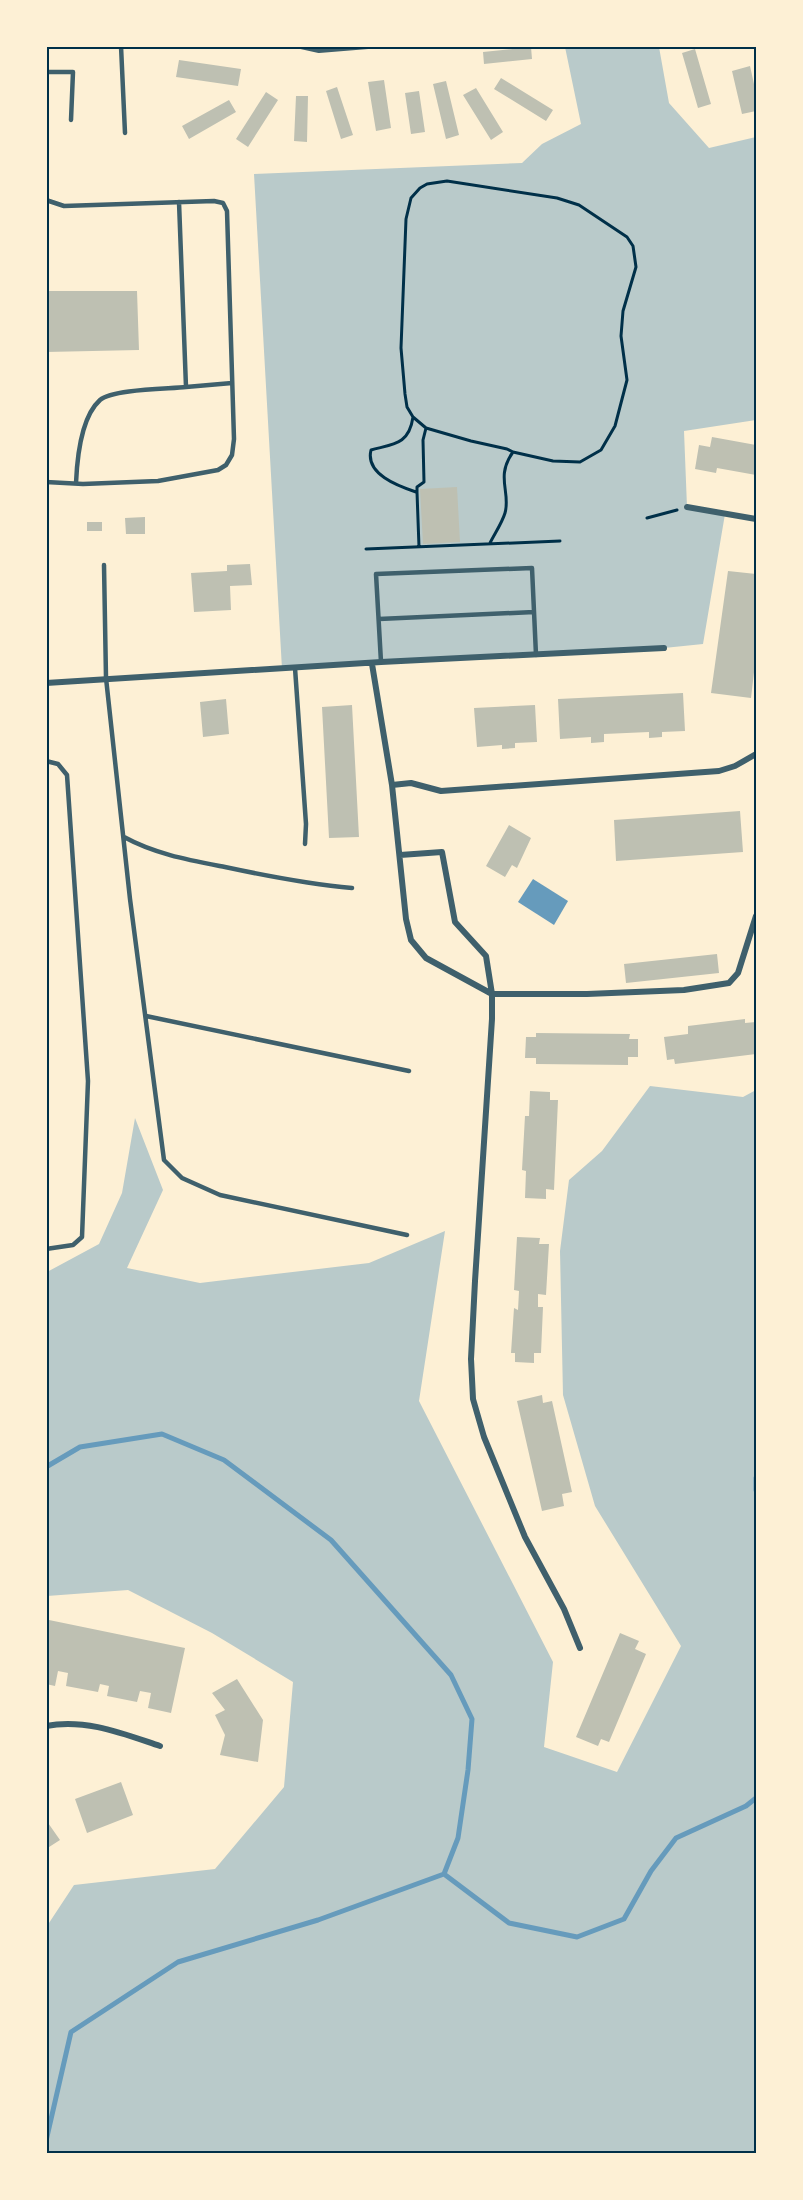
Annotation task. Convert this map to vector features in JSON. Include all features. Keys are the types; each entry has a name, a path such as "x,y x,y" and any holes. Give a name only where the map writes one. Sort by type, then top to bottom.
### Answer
{"street":[{"path":"301,46 319,50 368,46"},
{"path":"687,507 756,519"},
{"path":"46,683 381,662 664,648"},
{"path":"372,664 392,785 406,919 411,940 426,958 492,994 587,994 684,990 729,982 738,973 756,916"},
{"path":"392,785 411,783 441,791 719,771 735,766 756,753"},
{"path":"400,855 442,852 455,922 486,956 492,994 492,1019 474,1292 471,1359 473,1399 484,1437 525,1537 564,1609 580,1648"},
{"path":"46,1726 61,1723 87,1725 160,1746"}],"lane":[{"path":"121,46 125,133"},
{"path":"46,72 73,72 70,120"},
{"path":"46,200 64,206 214,201 223,203 227,211 232,383 232,455 226,465 218,470 158,481 46,482"},
{"path":"179,202 186,387"},
{"path":"76,483 78,458 88,419 100,400 118,393 232,383"},
{"path":"104,565 106,678 164,1160 182,1178 220,1195 407,1235"},
{"path":"381,662 376,574 532,568 537,655"},
{"path":"379,619 534,612"},
{"path":"295,668 306,824 305,844"},
{"path":"46,761 58,764 67,775 88,1081 82,1237 73,1245 46,1249"},
{"path":"124,837 150,850 172,856 303,884 352,888"},
{"path":"146,1016 409,1071"}],"path":[{"path":"447,181 557,198 579,205 627,237 633,246 636,267 623,311 621,336 627,380 615,426 601,450 580,462 553,461 426,428 413,417 407,407 400,348 406,219 411,198 427,184 447,181"},
{"path":"413,417 412,426 407,435 390,447 371,450 370,462 380,474 401,487 417,492"},
{"path":"419,547 417,487 424,483 423,440 426,428"},
{"path":"490,543 505,513 503,478 513,452"},
{"path":"647,518 687,507"},
{"path":"366,549 560,541"}],"shaded area":[{"path":"565,47 659,47 669,103 709,148 756,137 756,420 684,431 687,507 725,514 703,644 282,669 254,174 522,163 542,144 581,124"},
{"path":"650,1086 743,1097 756,1090 756,2153 47,2153 47,1926 74,1885 215,1869 284,1787 293,1682 212,1633 128,1590 47,1596 47,1272 99,1244 122,1193 135,1118 163,1190 127,1268 200,1283 369,1263 445,1231 419,1401 553,1662 544,1747 617,1772 681,1646 595,1506 563,1395 560,1251 569,1180 602,1151"}],"water":[{"path":"533,879 568,901 554,925 518,902"}],"building":[{"path":"531,47 532,59 484,64 483,52"},
{"path":"695,49 711,104 698,108 682,53"},
{"path":"179,60 241,69 238,86 176,77"},
{"path":"750,66 756,93 756,111 742,114 732,71"},
{"path":"501,78 553,110 546,121 494,89"},
{"path":"384,80 391,128 376,131 368,82"},
{"path":"446,81 459,135 446,139 433,84"},
{"path":"337,87 353,135 341,139 326,91"},
{"path":"476,88 503,132 491,140 463,95"},
{"path":"419,91 425,132 411,134 405,93"},
{"path":"266,92 278,100 248,147 236,139"},
{"path":"296,96 308,96 307,142 294,141"},
{"path":"229,100 236,112 189,139 182,126"},
{"path":"46,291 137,291 139,350 46,352"},
{"path":"712,437 756,445 756,475 717,468 716,473 695,469 699,445 710,447"},
{"path":"457,487 460,542 423,544 420,489"},
{"path":"145,517 145,534 126,534 125,518"},
{"path":"87,522 102,522 102,531 87,531"},
{"path":"250,564 252,585 230,586 231,610 194,612 191,573 227,571 227,565"},
{"path":"728,571 756,574 756,655 751,698 711,693"},
{"path":"683,693 685,731 662,732 662,737 649,738 649,732 604,734 604,742 591,743 591,737 560,739 558,699"},
{"path":"226,699 229,734 203,737 200,702"},
{"path":"352,705 359,837 329,838 322,707"},
{"path":"535,705 537,742 515,743 515,748 502,749 502,745 477,747 474,708"},
{"path":"740,811 743,852 616,861 614,820"},
{"path":"509,825 531,838 517,868 512,865 505,877 486,866"},
{"path":"717,954 719,973 626,983 624,964"},
{"path":"745,1019 745,1023 756,1022 756,1054 675,1064 674,1059 667,1060 664,1037 688,1034 688,1026"},
{"path":"536,1033 630,1034 629,1039 638,1039 638,1057 628,1057 628,1065 536,1064 536,1058 525,1058 526,1037 536,1037"},
{"path":"530,1091 550,1092 550,1100 558,1100 554,1190 546,1189 546,1199 525,1198 526,1171 522,1170 525,1116 529,1116"},
{"path":"517,1237 540,1238 539,1244 549,1244 546,1295 538,1294 538,1307 543,1307 541,1353 534,1353 534,1363 515,1362 515,1353 511,1353 514,1308 518,1310 519,1291 514,1290"},
{"path":"542,1395 543,1403 552,1401 572,1492 562,1494 564,1506 542,1511 517,1401"},
{"path":"49,1620 185,1648 171,1713 148,1708 151,1693 140,1691 137,1702 107,1696 109,1686 100,1684 98,1692 66,1686 68,1673 58,1671 55,1686 46,1684 46,1630"},
{"path":"620,1633 639,1641 635,1649 646,1654 609,1742 601,1739 598,1746 576,1737"},
{"path":"237,1679 263,1720 258,1762 220,1755 225,1735 215,1715 225,1710 212,1693"},
{"path":"121,1782 133,1815 87,1833 75,1799"},
{"path":"46,1820 60,1840 46,1849"}],"waterway":[{"path":"46,1467 80,1447 162,1434 224,1460 331,1540 451,1675 472,1719 468,1770 458,1838 444,1874"},
{"path":"756,1478 756,1490"},
{"path":"444,1874 509,1923 577,1937 624,1919 651,1871 676,1838 746,1806 756,1798"},
{"path":"46,2141 71,2032 178,1962 318,1920 444,1874"}]}
